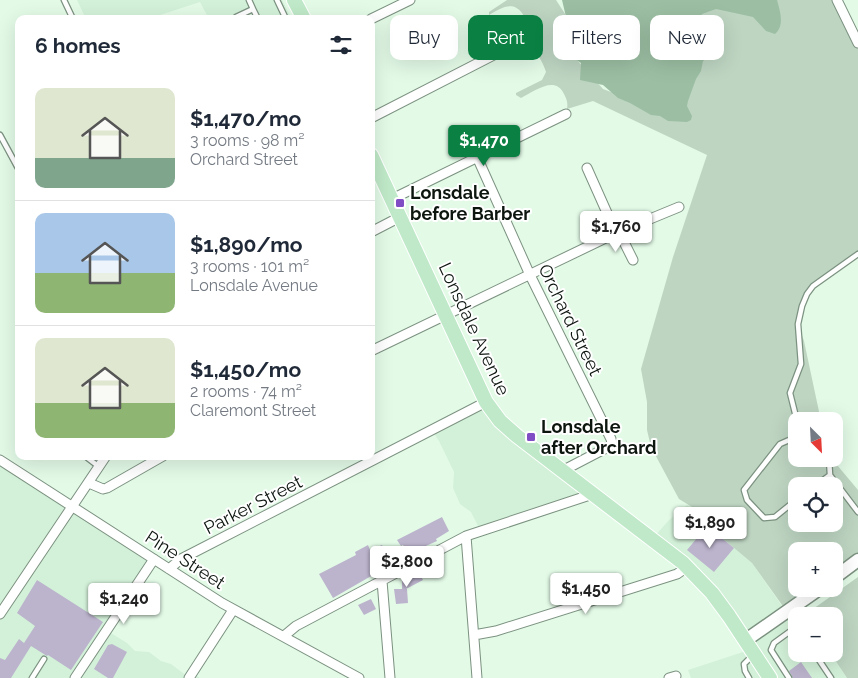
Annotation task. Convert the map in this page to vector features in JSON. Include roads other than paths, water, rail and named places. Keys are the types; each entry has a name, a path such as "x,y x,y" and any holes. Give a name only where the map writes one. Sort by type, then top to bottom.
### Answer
{"main road":[{"path":"294,0 302,15"},
{"name":"Lonsdale Avenue","path":"375,163 486,402 500,421 562,471 687,566 712,593 746,640 770,678"}],"street":[{"path":"375,17 410,0"},
{"path":"837,0 858,43"},
{"path":"375,116 484,60"},
{"path":"392,199 566,114"},
{"name":"Orchard Street","path":"477,157 530,275 612,443 610,446 562,471"},
{"path":"587,168 616,233 622,238 633,260"},
{"path":"375,349 616,233 679,207"},
{"path":"375,230 400,217"},
{"name":"Parker Street","path":"375,459 486,402"},
{"name":"Pine Street","path":"0,460 233,610 359,678"},
{"path":"0,614 103,460"},
{"path":"89,483 102,489 107,488 156,460"},
{"name":"Parker Street","path":"169,569 182,559 374,460"},
{"path":"284,636 296,626 466,536 593,494"},
{"path":"466,536 477,678"},
{"path":"75,678 154,559"},
{"path":"843,571 858,560"},
{"path":"474,635 496,631 677,574 687,566"},
{"path":"382,581 390,678"},
{"path":"746,640 808,597"},
{"path":"193,677 233,610"}],"lane":[{"path":"64,0 71,15"},
{"path":"249,0 256,15"},
{"path":"277,0 284,15"},
{"path":"240,15 253,9"},
{"path":"0,136 15,163"},
{"path":"795,412 790,393 801,364 798,324 802,306 807,294 814,286 858,254"},
{"path":"788,440 780,444 744,490 747,500 764,518 775,517 788,506"},
{"path":"90,460 99,467"},
{"path":"830,468 830,475 858,512"},
{"path":"788,633 774,644 770,650 789,678"},
{"path":"749,678 744,664 754,654"},
{"path":"32,678 44,659"},
{"path":"820,662 831,678"}],"place":[{"name":"Lonsdale before Barber","path":"400,203"},
{"name":"Lonsdale after Orchard","path":"531,437"}]}
